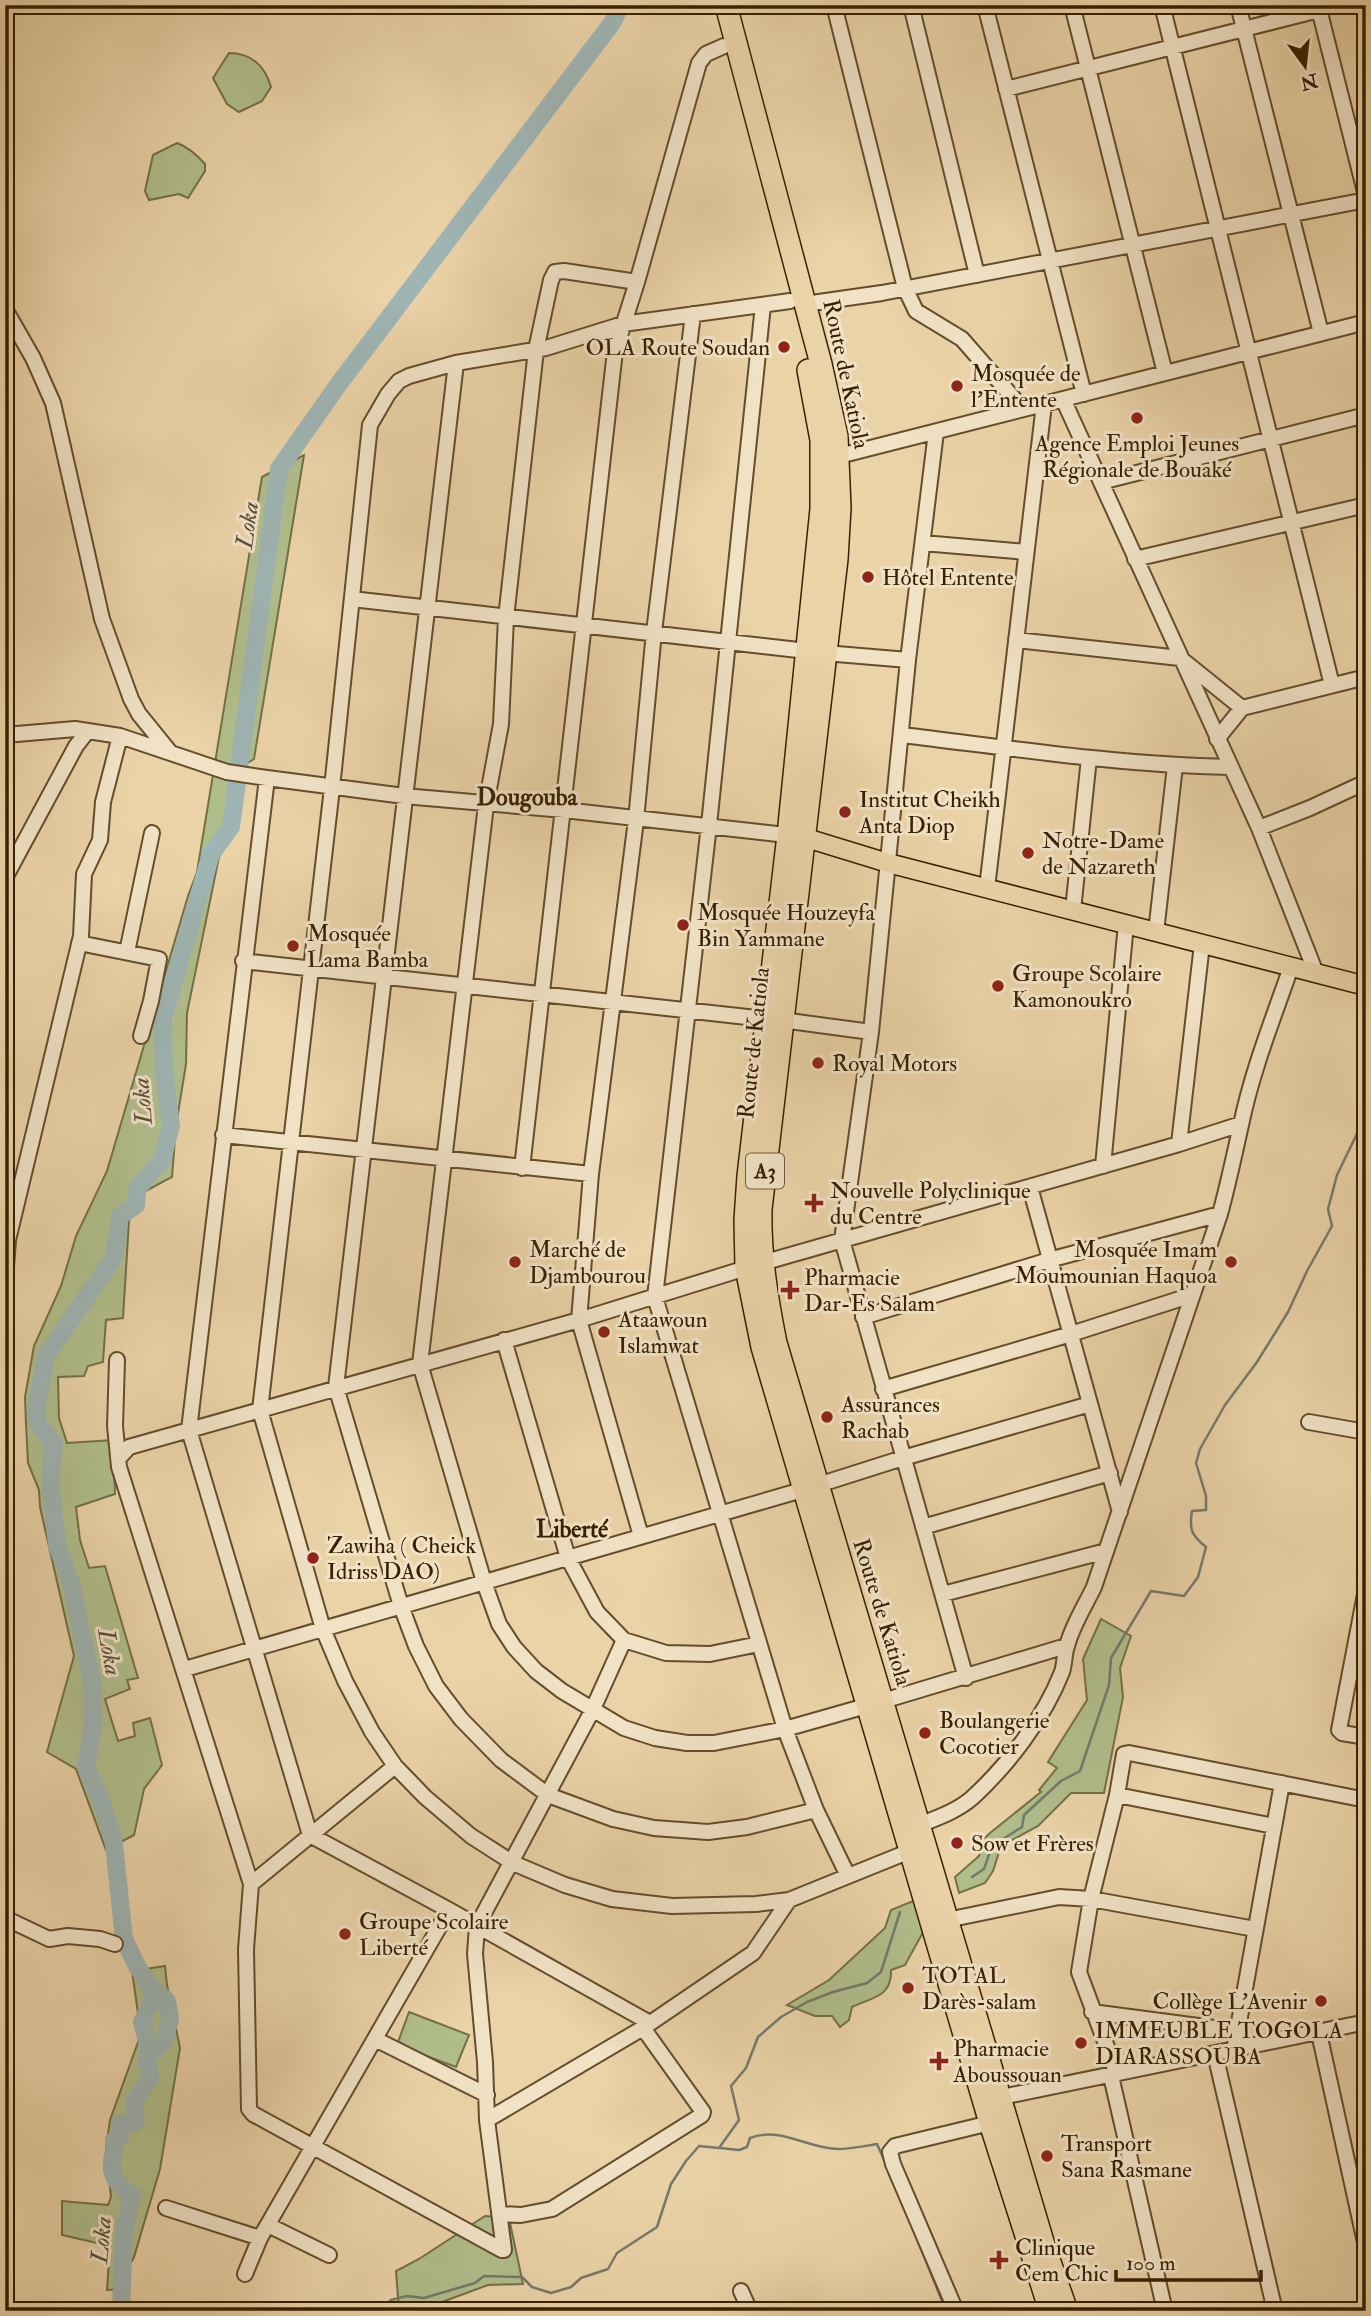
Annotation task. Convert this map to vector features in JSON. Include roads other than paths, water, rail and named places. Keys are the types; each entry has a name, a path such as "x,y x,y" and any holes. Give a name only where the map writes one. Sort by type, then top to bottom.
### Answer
{"highway":[{"name":"Route de Katiola","path":"713,5 797,302 833,414 839,456 839,521 816,652 774,1020 761,1209 754,1265 776,1343 810,1487 992,2099 1067,2311"},
{"name":"Route de Katiola","path":"726,5 797,302 821,440 816,652"},
{"name":"Route de Katiola","path":"874,1704 917,1841 947,1920 992,2099 990,2123 1050,2311"}],"main road":[{"path":"795,836 888,863 1366,986"}],"street":[{"path":"834,5 905,288 916,311 962,338 1023,409"},
{"path":"911,5 977,275"},
{"path":"985,5 1084,394"},
{"path":"1072,5 1165,373"},
{"path":"1163,5 1332,685"},
{"path":"1238,5 1321,333"},
{"path":"1006,89 1319,8 1366,198 1291,215 905,288 623,324 536,350 456,363 409,376 399,381 379,406 370,425 332,788 260,1410 323,1629 366,1722 395,1766 425,1797 471,1836 513,1863 565,1885 612,1899 672,1906 743,1905 789,1900 849,1876 917,1841 948,1813 971,1799 1014,1752 1042,1710 1062,1673 1066,1646 1094,1587 1220,1214 1264,1043 1291,967"},
{"path":"522,1168 565,810 615,351 699,63 706,54 724,46"},
{"path":"637,282 555,272 536,350 506,618 501,724 486,805 420,1364 484,1582 499,1624 514,1647 536,1671 592,1710 624,1728 655,1738 687,1743 714,1743 785,1729 966,1678 1066,1646"},
{"path":"763,305 709,825 655,1297 785,1729 816,1810 849,1876"},
{"path":"5,309 33,358 53,403 102,620 131,699 139,714 170,752"},
{"path":"641,1536 579,1320 591,1174 636,820 654,632 693,314"},
{"path":"839,456 1366,322"},
{"path":"456,363 337,1387 401,1606 436,1686 461,1719 501,1760 548,1795 613,1819 681,1832 747,1828 816,1810"},
{"path":"1063,399 1259,828 1316,973"},
{"path":"987,888 1044,404"},
{"path":"1101,482 1366,415"},
{"path":"936,432 908,660 871,1032 842,1240 966,1678"},
{"path":"1135,559 1366,505"},
{"path":"923,542 1026,552"},
{"path":"352,599 908,660"},
{"path":"1016,640 1180,658 1242,708"},
{"path":"1217,739 1242,708 1366,677"},
{"path":"5,735 75,729 120,736 227,772 332,788 486,805 565,810 795,836"},
{"path":"5,878 76,746 87,732"},
{"path":"902,735 1089,758 1175,766 1230,767"},
{"path":"5,1280 11,1227 79,943 84,874 100,840 103,802 120,736"},
{"path":"1073,910 1089,758"},
{"path":"1156,932 1175,766"},
{"path":"267,778 189,1430 310,1835 449,1910 647,2026 703,2112 552,2209 522,2215 500,2214"},
{"path":"1259,828 1366,782"},
{"path":"127,952 152,833"},
{"path":"1103,1166 1126,924"},
{"path":"79,943 159,959 141,1036"},
{"path":"1179,1144 1202,944"},
{"path":"243,961 871,1032"},
{"path":"119,1458 129,1447 579,1320 754,1265 1241,1124"},
{"path":"223,1135 591,1174"},
{"path":"1030,1187 1120,1512"},
{"path":"863,1317 1049,1260 1220,1214"},
{"path":"883,1390 1192,1295"},
{"path":"505,1340 568,1558 597,1612 624,1640 666,1653 710,1654 759,1644"},
{"path":"117,1360 115,1426 119,1467 251,1884 246,1950 249,2109 253,2114 504,2250 488,2120 475,1954 477,1926 513,1863 592,1710 624,1640"},
{"path":"185,1669 1090,1404"},
{"path":"1309,1422 1366,1432"},
{"path":"923,1527 1110,1473"},
{"path":"943,1594 1106,1551"},
{"path":"1366,1589 1339,1730 1342,1733 1366,1737"},
{"path":"1165,2311 1114,2075 1079,1972 1091,1899 1126,1753 1366,1800"},
{"path":"251,1884 395,1766"},
{"path":"1234,2050 1282,1783"},
{"path":"1117,1795 1274,1826"},
{"path":"947,1920 1044,1899 1091,1899 1255,1929"},
{"path":"488,2120 647,2026 753,1953 789,1900"},
{"path":"245,2274 260,2238 449,1910"},
{"path":"5,1919 49,1939 68,1936 100,1939 115,1944"},
{"path":"1092,2012 1236,2031"},
{"path":"992,2099 1319,2033 1365,2019"},
{"path":"1319,2033 1366,2247"},
{"path":"375,2039 488,2095"},
{"path":"1215,2054 1275,2311"},
{"path":"951,2309 890,2152 895,2146 990,2123"},
{"path":"166,2208 260,2238"},
{"path":"268,2225 329,2255"},
{"path":"741,2291 750,2311"}],"waterway":[{"name":"Loka","path":"121,2311 124,2229 132,2196 120,2186 113,2173 114,2140 120,2136 120,2124 134,2123 136,2120 134,2102 150,2078 147,2041 142,2022 153,2000 151,1987 124,1939 114,1844 103,1806 86,1767 93,1726 92,1682 71,1582 57,1546 50,1478 54,1443 38,1424 36,1411 46,1356 114,1257 120,1216 136,1205 137,1189 162,1160 171,1126 164,1070 163,1018 211,854 231,827 279,469 338,385 612,23 621,5"},
{"path":"972,1877 984,1869 992,1846 1022,1827 1024,1815 1061,1781 1080,1771 1109,1685 1111,1658 1151,1591 1184,1596 1198,1577 1206,1547 1194,1535 1191,1523 1192,1511 1206,1510 1206,1496 1196,1463 1200,1449 1225,1405 1257,1362 1288,1312 1332,1226 1328,1209 1337,1175 1366,1115"},
{"path":"378,2311 391,2300 407,2296 424,2298 475,2283 484,2276 522,2277 532,2287 551,2293 571,2287 581,2278 608,2269 617,2253 657,2227 671,2184 699,2146 719,2148 739,2120 731,2086 746,2068 758,2037 781,2017 807,2002 867,1983 881,1972 900,1912"},
{"path":"147,2063 152,2052 164,2041 170,2019 167,2001 151,1987"},
{"path":"720,2148 739,2150 747,2147 750,2138 772,2135 838,2149 877,2144 885,2162"},
{"path":"920,2246 946,2311"}],"place":[{"name":"OLA Route Soudan","path":"784,347"},
{"name":"Mosquée de l'Entente","path":"957,386"},
{"name":"Agence Emploi Jeunes Régionale de Bouaké","path":"1137,418"},
{"name":"Hôtel Entente","path":"868,577"},
{"name":"Institut Cheikh Anta Diop","path":"845,812"},
{"name":"Notre-Dame de Nazareth","path":"1028,853"},
{"name":"Mosquée Houzeyfa Bin Yammane","path":"683,925"},
{"name":"Mosquée Lama Bamba","path":"293,946"},
{"name":"Groupe Scolaire Kamonoukro","path":"998,986"},
{"name":"Royal Motors","path":"818,1063"},
{"name":"Nouvelle Polyclinique du Centre","path":"814,1203"},
{"name":"Marché de Djambourou","path":"515,1262"},
{"name":"Mosquée Imam Moumounian Haquoa","path":"1231,1262"},
{"name":"Pharmacie Dar-Es Salam","path":"790,1290"},
{"name":"Ataawoun Islamwat","path":"604,1332"},
{"name":"Assurances Rachab","path":"827,1417"},
{"name":"Zawiha ( Cheick Idriss DAO)","path":"313,1558"},
{"name":"Boulangerie Cocotier","path":"925,1733"},
{"name":"Sow et Frères","path":"957,1843"},
{"name":"Groupe Scolaire Liberté","path":"345,1934"},
{"name":"TOTAL Darès-salam","path":"908,1988"},
{"name":"Collège L'Avenir","path":"1321,2001"},
{"name":"IMMEUBLE TOGOLA DIARASSOUBA","path":"1081,2043"},
{"name":"Pharmacie Aboussouan","path":"939,2061"},
{"name":"Transport Sana Rasmane","path":"1047,2156"},
{"name":"Clinique Cem Chic","path":"999,2260"}],"district":[{"name":"Dougouba","path":"527,797"},
{"name":"Liberté","path":"572,1529"}]}
